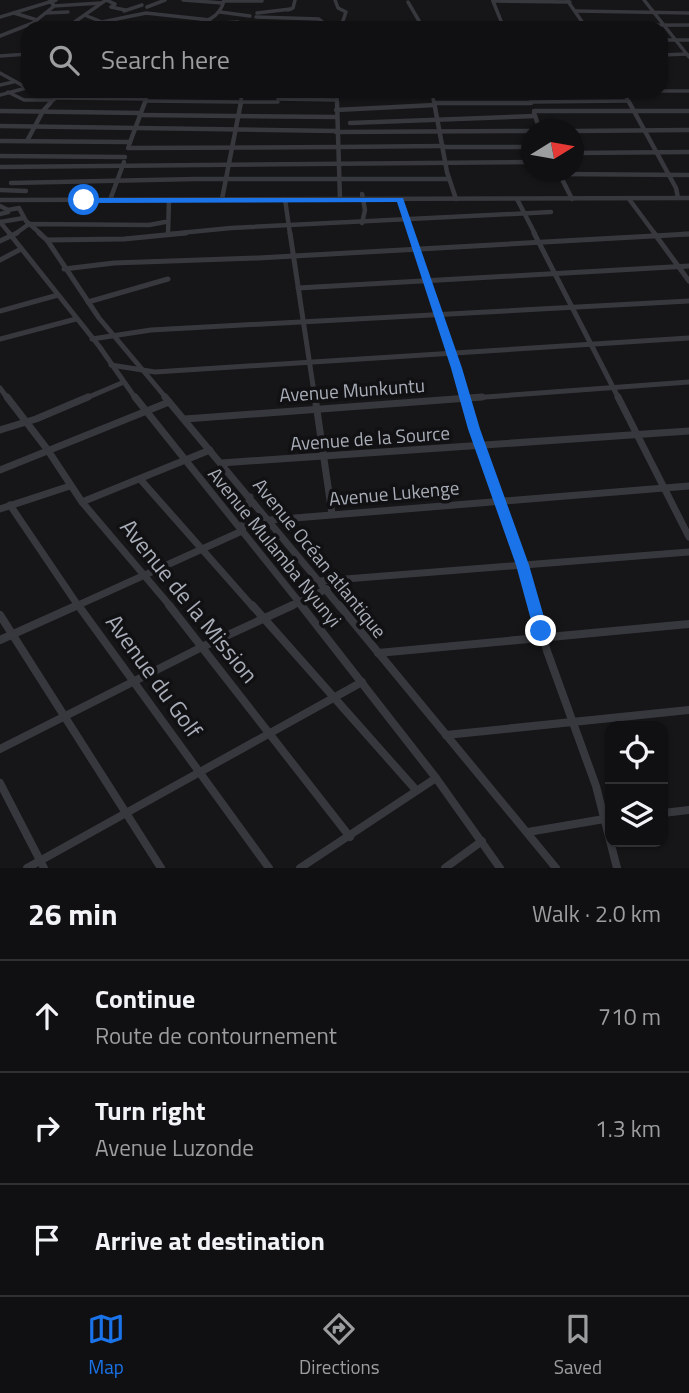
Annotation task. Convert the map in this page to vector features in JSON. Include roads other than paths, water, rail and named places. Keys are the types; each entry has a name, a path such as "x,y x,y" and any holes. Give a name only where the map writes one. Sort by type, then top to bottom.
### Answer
{"street":[{"path":"78,21 106,0 116,4 111,8 125,10"},
{"path":"137,0 147,7 164,0"},
{"path":"185,21 183,0 262,1"},
{"path":"295,0 288,12 295,18"},
{"path":"335,0 337,7 345,12 343,21"},
{"path":"644,0 651,0"},
{"path":"644,0 661,21"},
{"path":"209,21 220,12 223,1"},
{"path":"501,21 493,1 568,1 583,21"},
{"path":"36,21 46,13 52,2"},
{"path":"0,17 52,2 102,3"},
{"path":"237,15 242,2"},
{"path":"408,2 419,21"},
{"path":"120,18 116,13 142,5"},
{"path":"145,21 147,7"},
{"path":"31,8 36,9"},
{"path":"290,9 257,15 322,21"},
{"path":"576,10 689,13"},
{"path":"106,21 184,11 206,21"},
{"path":"46,13 68,12"},
{"path":"220,12 250,16"},
{"path":"12,13 32,21"},
{"path":"87,16 100,21"},
{"path":"668,25 689,25"},
{"path":"0,36 21,28"},
{"path":"668,28 673,40 688,55"},
{"path":"668,40 689,40"},
{"path":"0,56 21,54"},
{"path":"668,55 688,55"},
{"path":"1,74 21,86"},
{"path":"0,85 12,82"},
{"path":"0,95 21,89"},
{"path":"668,90 689,91"},
{"path":"8,92 24,100 337,100 340,199"},
{"path":"222,200 242,98"},
{"path":"434,98 445,163 456,200"},
{"path":"530,98 537,119"},
{"path":"626,98 669,174 678,198"},
{"path":"27,141 43,111 54,99"},
{"path":"110,200 145,100"},
{"path":"336,110 435,104 628,101"},
{"path":"0,111 336,117"},
{"path":"350,124 535,114 689,111"},
{"path":"0,126 521,131"},
{"path":"584,131 689,130"},
{"path":"0,141 231,148 521,146"},
{"path":"584,153 689,152"},
{"path":"0,156 125,157"},
{"path":"0,167 521,162"},
{"path":"584,173 689,175"},
{"path":"11,183 449,179"},
{"path":"564,182 572,199"},
{"path":"0,190 26,191"},
{"path":"362,223 365,210 363,197"},
{"path":"0,200 689,198"},
{"path":"285,199 332,514"},
{"path":"517,199 689,537"},
{"path":"629,199 689,281"},
{"path":"168,234 165,222 169,200"},
{"path":"401,200 415,249 522,565 543,639 605,811"},
{"path":"0,206 22,229"},
{"path":"0,219 19,208 29,224 47,240 64,267 689,234"},
{"path":"47,240 124,239 287,225 551,212"},
{"path":"0,219 24,218"},
{"name":"Avenue Mulamba Nyunyi","path":"0,219 145,410 436,778 500,868"},
{"path":"0,241 29,224 149,225 165,222"},
{"path":"0,260 21,249"},
{"path":"298,288 689,266"},
{"name":"Avenue Océan atlantique","path":"64,267 131,361 145,372 185,418 556,868"},
{"path":"88,302 168,279"},
{"path":"0,311 58,295"},
{"path":"92,339 151,330 689,301"},
{"path":"0,339 76,319"},
{"path":"99,346 104,338"},
{"path":"145,372 689,338"},
{"path":"111,365 131,361"},
{"path":"0,430 26,423 124,382"},
{"name":"Avenue Munkuntu","path":"185,418 689,382"},
{"name":"Avenue de la Mission","path":"1,392 47,449 82,502 146,575 350,837"},
{"path":"0,470 169,402"},
{"name":"Avenue de la Source","path":"221,463 689,431"},
{"path":"82,502 210,450"},
{"path":"140,479 416,790"},
{"path":"0,509 70,485"},
{"name":"Avenue Lukenge","path":"270,520 689,486"},
{"path":"0,640 242,531 250,497"},
{"name":"Avenue du Golf","path":"10,505 78,605 269,868"},
{"path":"320,581 689,552"},
{"path":"0,749 202,647 327,589"},
{"path":"0,615 161,868"},
{"path":"378,653 689,624"},
{"path":"27,868 42,864 125,814 362,682"},
{"path":"446,735 689,710"},
{"path":"300,868 436,778"},
{"path":"0,783 42,864"},
{"path":"668,812 689,810"},
{"path":"528,832 605,819"},
{"path":"445,868 482,841"},
{"path":"610,847 617,868"}]}
